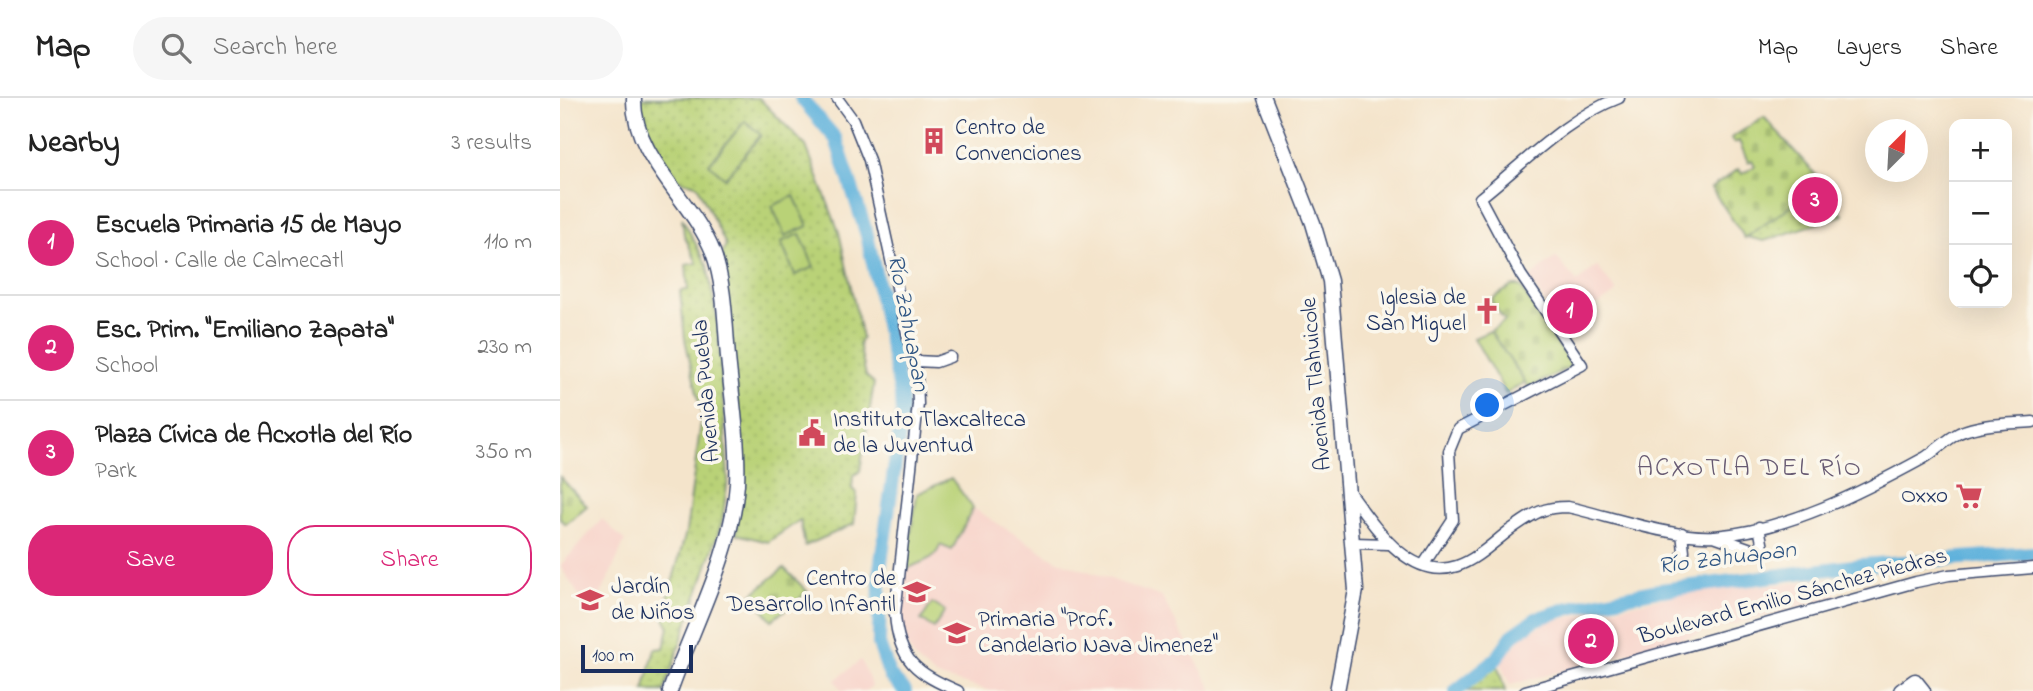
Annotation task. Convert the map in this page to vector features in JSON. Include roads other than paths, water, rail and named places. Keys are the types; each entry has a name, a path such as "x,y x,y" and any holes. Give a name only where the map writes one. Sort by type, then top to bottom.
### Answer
{"main road":[{"name":"Avenida Puebla","path":"634,98 634,110 648,148 704,234 713,254 724,307 736,453 737,485 727,540 670,691"},
{"name":"Avenida Tlahuicole","path":"1264,98 1313,223 1330,281 1350,493 1356,590 1337,691"},
{"name":"Avenida Tlahuicole","path":"1340,675 1343,691"},
{"path":"1901,691 1919,686"}],"street":[{"path":"837,98 853,120 869,160 915,361 918,404 895,614 897,639 905,656 920,673 958,691"},
{"path":"1424,564 1453,520 1449,450 1458,429 1582,365 1521,275 1480,198 1573,125 1604,104 1619,98"},
{"path":"915,361 936,362 950,357"},
{"path":"1714,536 1800,515 1879,482 1928,456 1958,434 1977,427 2033,422"},
{"path":"1350,493 1388,544 1406,557 1445,569 1459,566 1546,507 1568,508 1682,533 1714,536 1751,549"},
{"path":"1759,527 1763,548"},
{"path":"1680,561 1684,551 1682,533"},
{"path":"1354,544 1388,544"},
{"name":"Boulevard Emilio Sánchez Piedras","path":"1525,691 1916,582 1949,575 2033,568"}],"waterway":[{"name":"Río Zahuapan","path":"801,98 836,139 867,235 901,394 902,415 880,569 879,644 890,676 905,691"},
{"name":"Río Zahuapan","path":"1456,691 1496,659 1512,636 1536,619 1570,608 1653,591 1862,565 2033,553"}],"place":[{"name":"Centro de Convenciones","path":"934,141"},
{"name":"Plaza Cívica de Acxotla del Río","path":"1815,200"},
{"name":"Iglesia de San Miguel","path":"1487,311"},
{"name":"Escuela Primaria 15 de Mayo","path":"1570,311"},
{"name":"Instituto Tlaxcalteca de la Juventud","path":"812,433"},
{"name":"Oxxo","path":"1969,496"},
{"name":"Centro de Desarrollo Infantil","path":"917,592"},
{"name":"Jardín de Niños","path":"590,600"},
{"name":"Primaria \"Prof. Candelario Nava Jimenez\"","path":"957,633"},
{"name":"Esc. Prim. \"Emiliano Zapata\"","path":"1591,641"}],"district":[{"name":"ACXOTLA DEL RÍO","path":"1750,469"}]}
